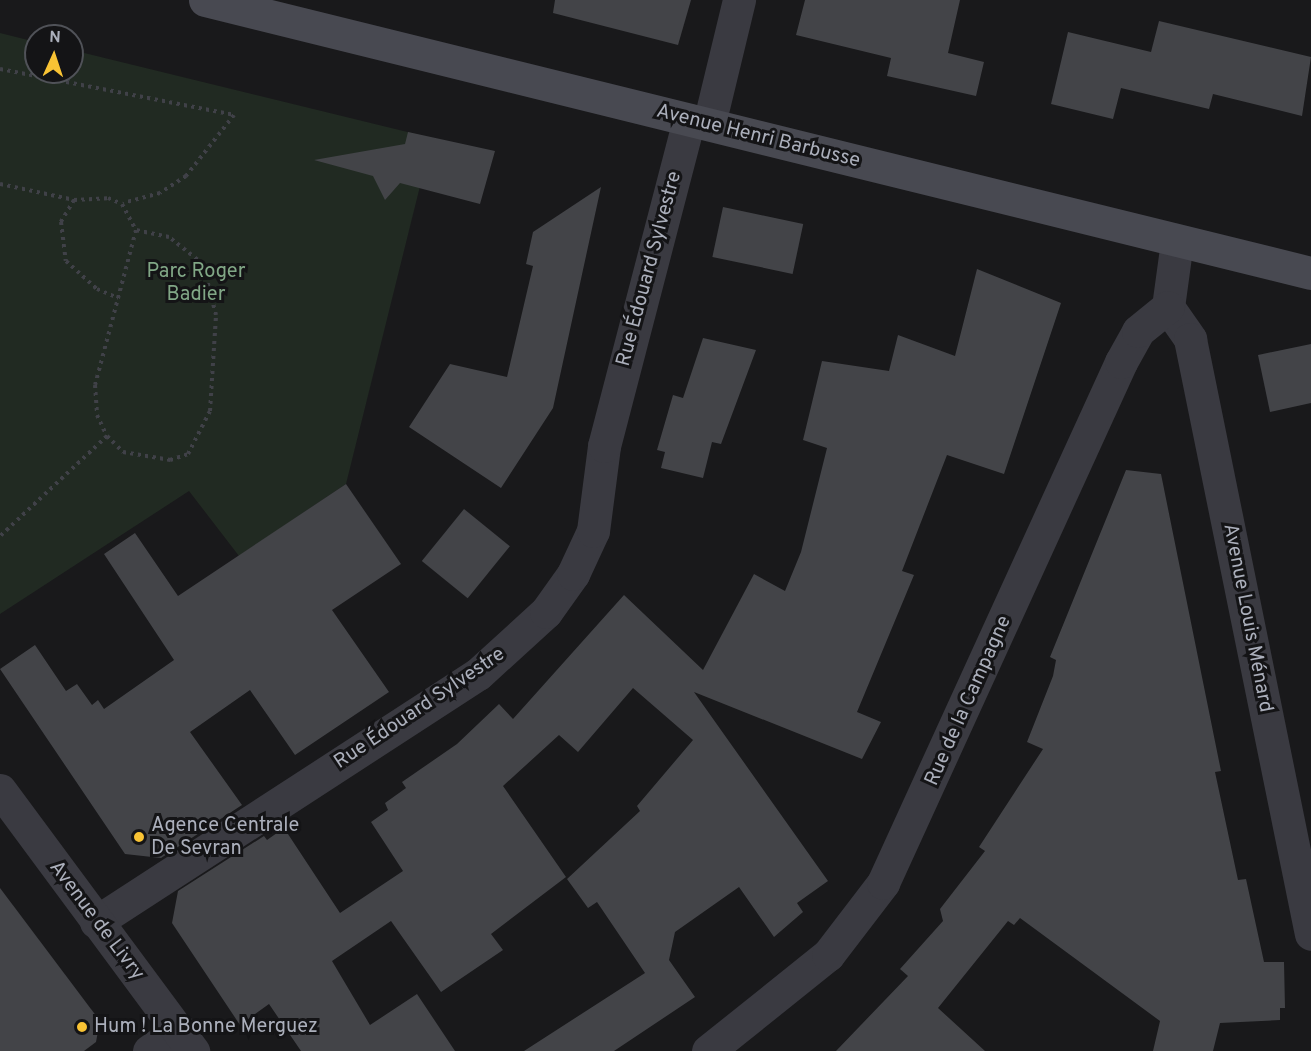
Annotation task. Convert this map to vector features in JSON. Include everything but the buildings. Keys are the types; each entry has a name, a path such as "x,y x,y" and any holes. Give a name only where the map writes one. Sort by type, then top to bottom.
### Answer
{"main road":[{"name":"Avenue Henri Barbusse","path":"206,0 1311,273"}],"street":[{"name":"Rue Édouard Sylvestre","path":"96,922 478,674 546,612 573,574 593,531 604,446 699,122 739,0"},
{"path":"1168,307 1177,241"},
{"name":"Avenue Louis Ménard","path":"1168,307 1190,339 1311,934"},
{"name":"Rue de la Campagne","path":"708,1051 828,955 883,883 1121,362 1138,331 1168,307"},
{"name":"Avenue de Livry","path":"0,790 186,1040"},
{"path":"149,1051 186,1040"}],"path":[{"path":"0,69 234,116 186,176 160,193 122,204 95,196 74,200 0,184"},
{"path":"74,200 61,222 66,261 97,289 118,298"},
{"path":"122,204 136,230 95,386 97,415 108,436 123,452 170,460 188,454 210,411 216,315 203,264 169,237 136,230"},
{"path":"0,536 108,436"}],"green space":[{"name":"Parc Roger Badier","path":"0,33 24,39 24,84 84,84 84,53 432,138 346,484 239,556 189,491 0,614"}],"place":[{"name":"Agence Centrale De Sevran","path":"139,837"},
{"name":"Hum ! La Bonne Merguez","path":"82,1027"}]}
